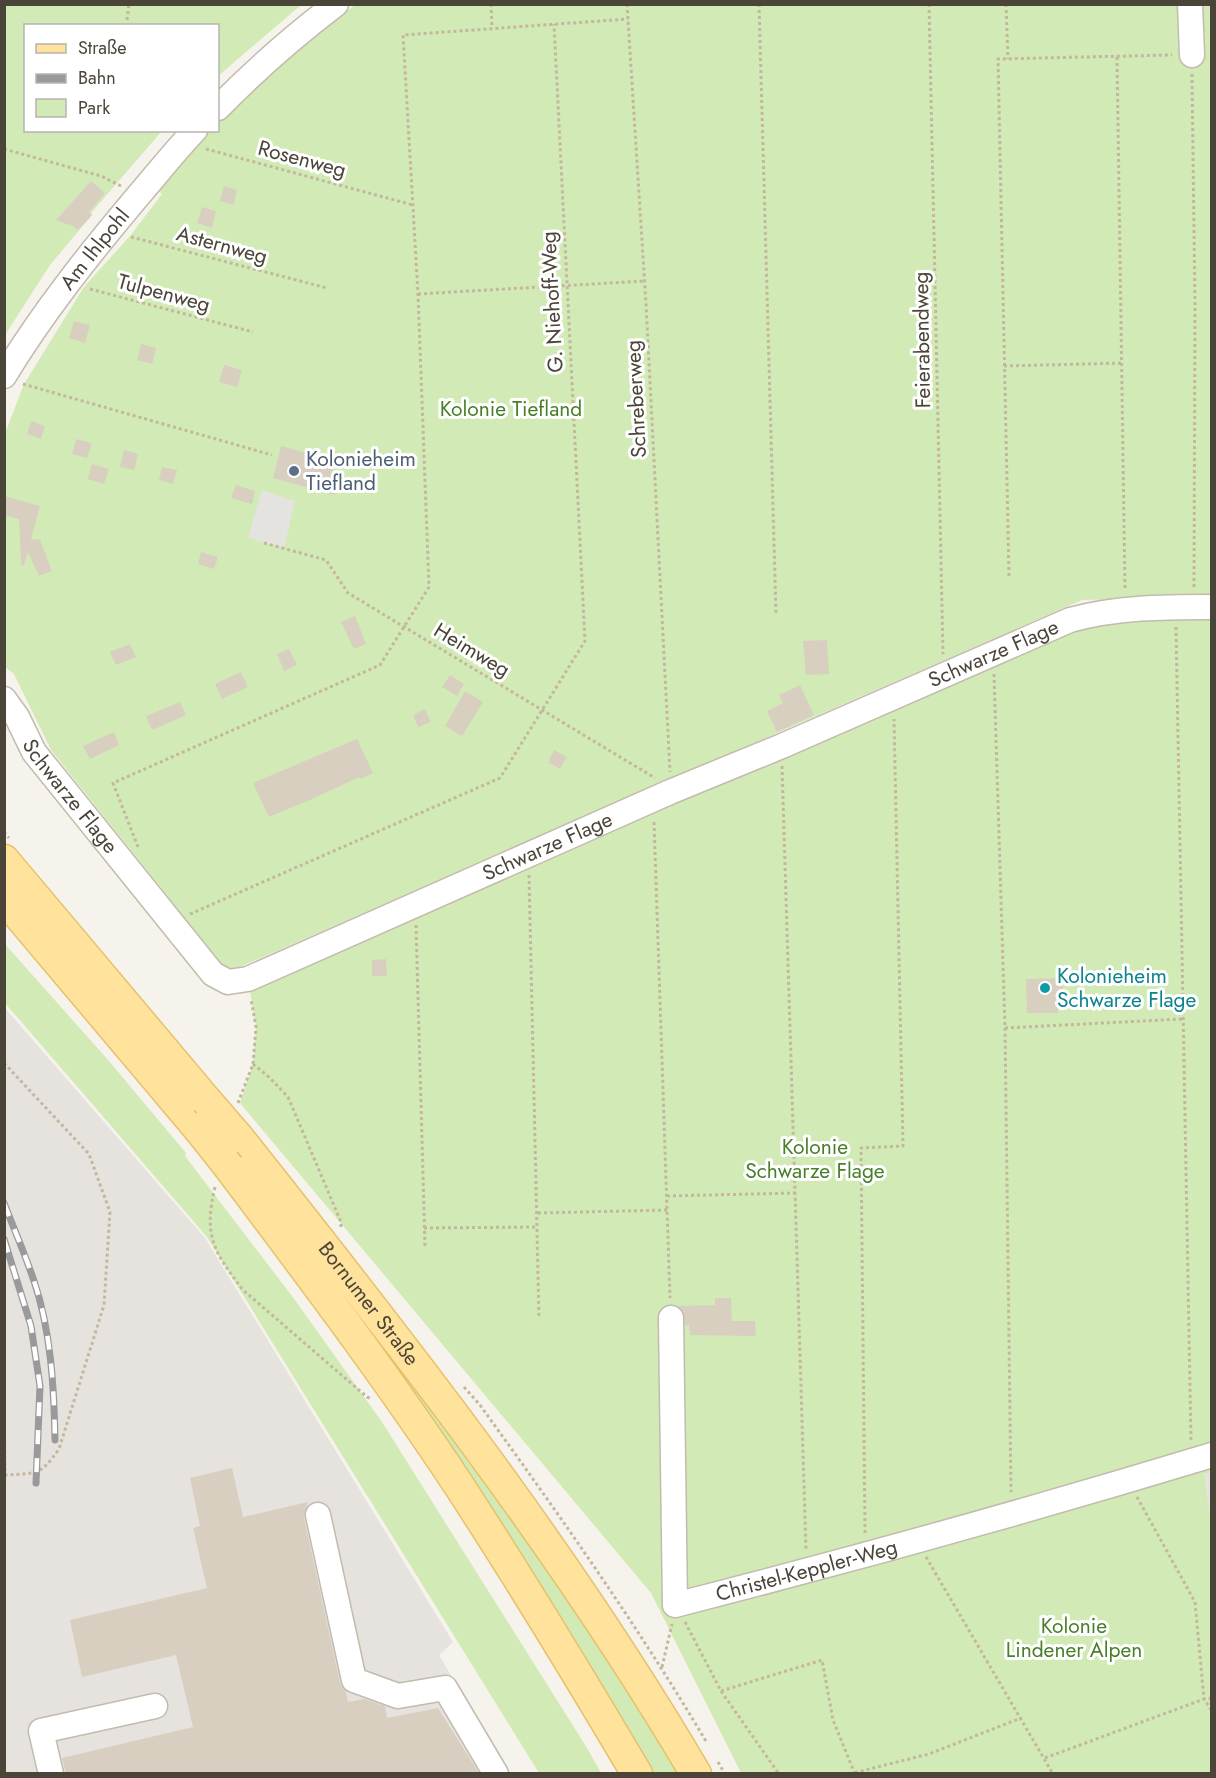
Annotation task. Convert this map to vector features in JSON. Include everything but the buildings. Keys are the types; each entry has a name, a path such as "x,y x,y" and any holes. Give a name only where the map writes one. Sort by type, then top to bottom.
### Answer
{"main road":[{"name":"Bornumer Straße","path":"4,860 238,1137 348,1275 491,1465 615,1642 696,1773"},
{"name":"Bornumer Straße","path":"4,898 198,1128 221,1179 331,1304 456,1482 532,1599 637,1773"}],"lane":[{"path":"219,107 298,33 336,4"},
{"path":"1190,4 1192,55"},
{"name":"Am Ihlpohl","path":"5,376 36,326 68,282 189,137"},
{"name":"Schwarze Flage","path":"4,699 17,717 34,752 213,974 228,982 248,980 529,855 665,790 782,746 1070,620 1125,609 1194,607"},
{"path":"671,1318 675,1605"},
{"name":"Christel-Keppler-Weg","path":"675,1605 806,1572 1202,1458"},
{"path":"318,1515 354,1680 398,1696 445,1688 496,1773"},
{"path":"51,1773 41,1731 155,1706"}],"path":[{"path":"127,20 129,4"},
{"path":"491,4 492,28"},
{"name":"Schreberweg","path":"627,4 645,281 665,790 667,1196 671,1318"},
{"path":"759,4 776,615"},
{"name":"Feierabendweg","path":"929,4 944,675"},
{"path":"1006,4 1008,59"},
{"path":"140,850 113,783 380,665 429,587 418,294 403,35 628,19"},
{"name":"G. Niehoff-Weg","path":"189,914 500,778 585,641 554,24"},
{"path":"1008,576 998,59 1192,55 1195,308 1194,607 1182,1019 1202,1458"},
{"path":"1117,57 1125,609"},
{"name":"Rosenweg","path":"189,137 413,205"},
{"path":"4,149 101,176 139,196"},
{"name":"Asternweg","path":"110,229 327,288"},
{"path":"418,294 645,281"},
{"name":"Tulpenweg","path":"68,282 253,332"},
{"path":"1004,366 1123,363"},
{"path":"5,376 24,384 272,454"},
{"name":"Heimweg","path":"264,543 326,560 348,593 660,781 665,790"},
{"path":"993,654 1005,1028 1012,1514"},
{"path":"865,1554 861,1148 903,1146 893,696"},
{"path":"782,746 806,1572"},
{"path":"529,855 539,1319"},
{"path":"415,906 424,1247"},
{"path":"239,1098 253,1064 256,1027 248,980"},
{"path":"1005,1028 1182,1019"},
{"path":"4,1063 89,1154 110,1212 104,1305 59,1449 46,1468 37,1473 5,1475 4,1386"},
{"path":"253,1064 288,1097 341,1222 341,1230"},
{"path":"221,1179 209,1215 211,1234 217,1251 243,1290 367,1397 379,1401"},
{"path":"667,1196 796,1193"},
{"path":"537,1213 668,1210"},
{"path":"424,1228 537,1227"},
{"path":"1128,1480 1195,1602 1204,1700 1212,1711"},
{"path":"916,1540 1053,1773"},
{"path":"662,1667 675,1605"},
{"path":"675,1605 721,1691 779,1773"},
{"path":"721,1691 822,1659 833,1720 853,1773 929,1754 1021,1718"},
{"path":"1045,1758 1212,1698"}],"shaded area":[{"path":"262,490 295,501 284,548 248,538"},
{"path":"4,1007 205,1238 453,1642 439,1655 509,1773 5,1773"},
{"path":"1212,1472 1211,1524 1204,1474"}],"green space":[{"path":"5,5 301,5 219,75 219,24 24,24 24,132 161,132 91,213 92,215 50,265 5,335"},
{"name":"Kolonie Tiefland","path":"355,5 1211,5 1211,597 1082,600 228,972 51,750 14,674 5,667 4,436 24,384 84,287 130,236 162,194 153,187 205,132 219,132 219,119 299,46"},
{"name":"Kolonie Schwarze Flage","path":"1211,607 1211,1773 741,1773 651,1593 240,1103 253,1064 256,1027 248,979 1070,620"},
{"path":"4,943 109,1061 186,1153 185,1156 295,1300 382,1422 601,1773 539,1773 207,1237 5,1003"},
{"path":"238,1152 514,1517 683,1773 648,1773"}],"railway":[{"path":"4,1203 40,1300 48,1339 55,1440"},
{"path":"4,1239 31,1326 40,1386 36,1483"}],"place":[{"name":"Kolonieheim Tiefland","path":"294,471"},
{"name":"Kolonieheim Schwarze Flage","path":"1045,988"}],"park label":[{"name":"Kolonie Lindener Alpen","path":"1074,1638"}]}
